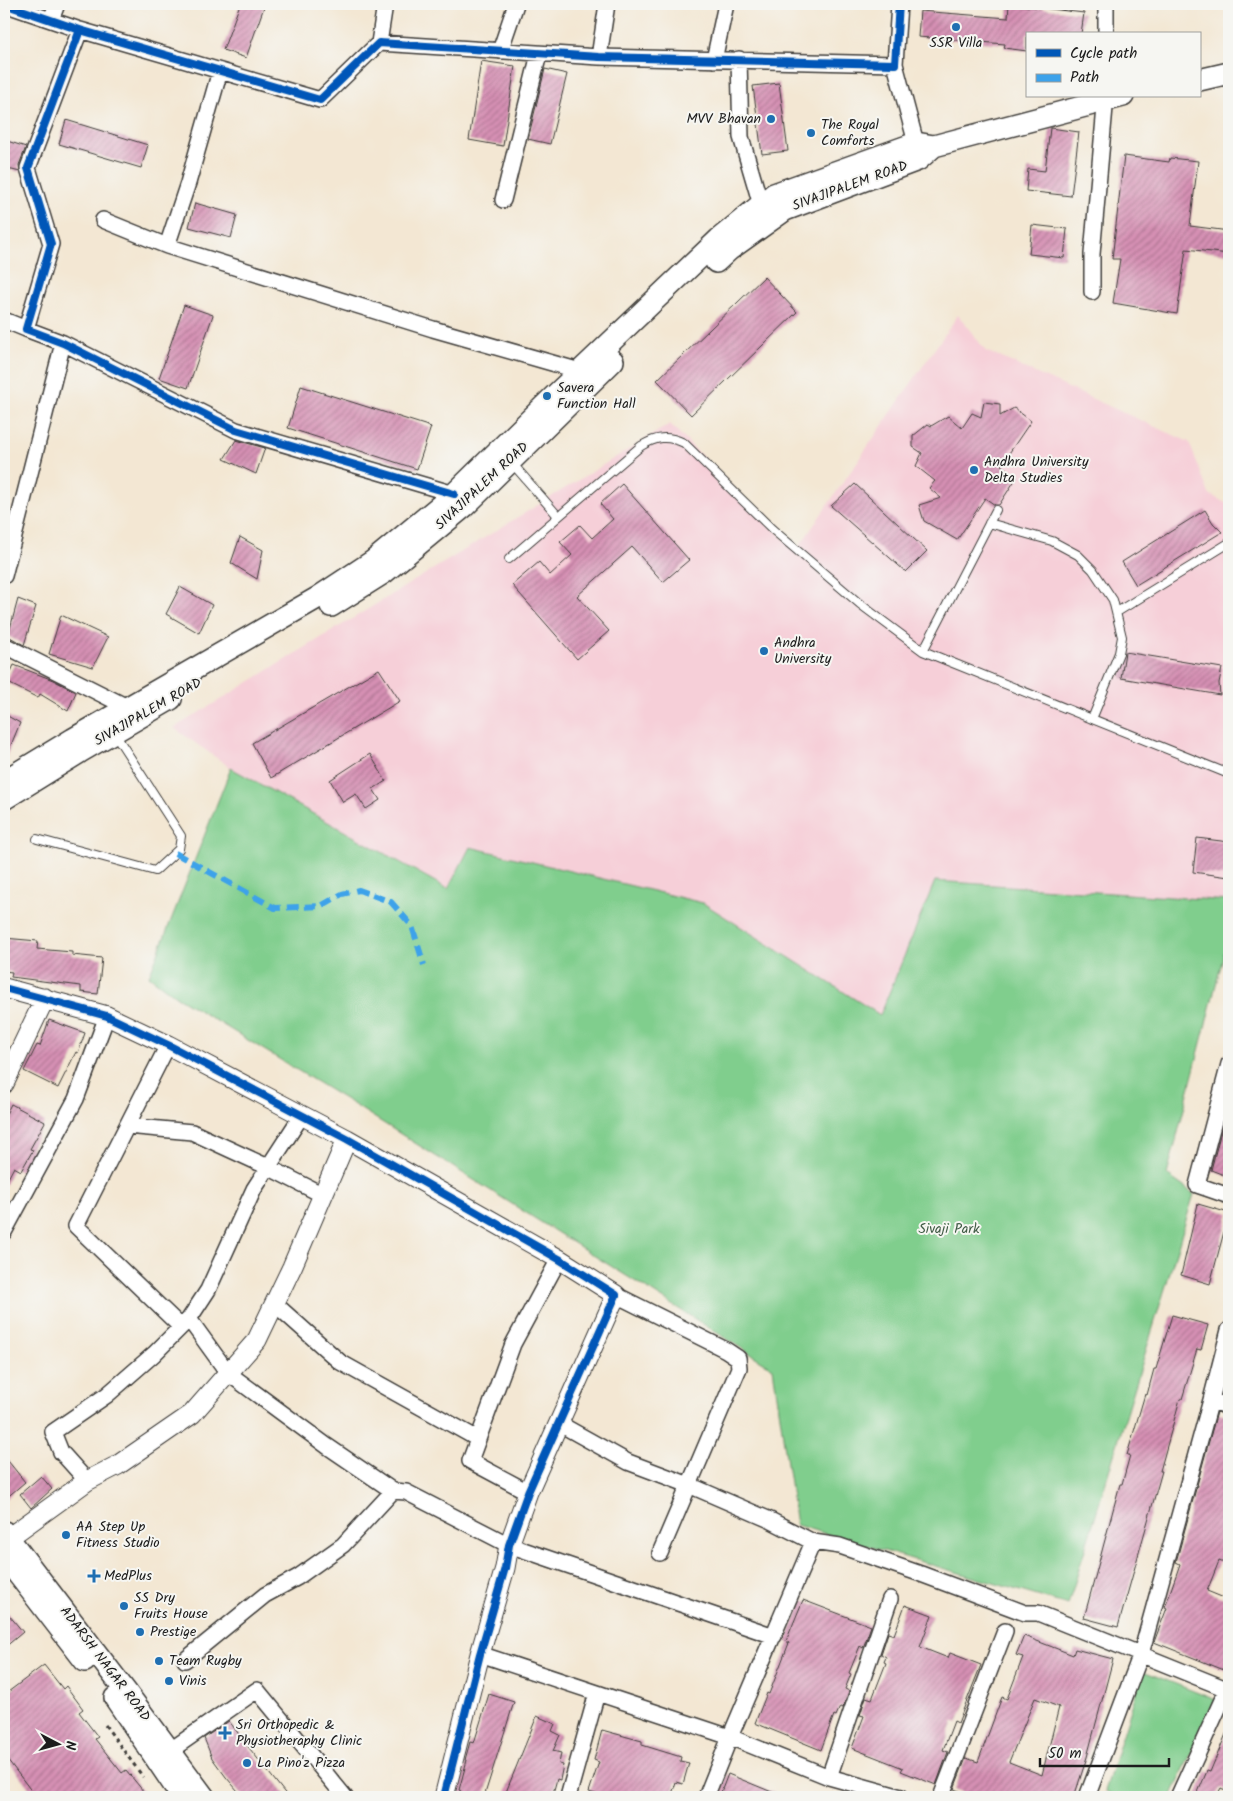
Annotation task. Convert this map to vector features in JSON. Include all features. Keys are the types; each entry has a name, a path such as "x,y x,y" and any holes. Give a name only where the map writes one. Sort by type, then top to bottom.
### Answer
{"main road":[{"path":"1200,80 1229,73"},
{"name":"SIVAJIPALEM ROAD","path":"4,781 111,725 317,598 373,561 454,494 580,371 719,240 774,194 925,144 1108,98"},
{"name":"SIVAJIPALEM ROAD","path":"131,713 325,610 385,572 465,506 729,250 785,210 918,160 925,144"},
{"name":"SIVAJIPALEM ROAD","path":"4,800 111,725"},
{"name":"ADARSH NAGAR ROAD","path":"5,1542 171,1750 204,1797"},
{"name":"ADARSH NAGAR ROAD","path":"5,1542 37,1601 116,1700 182,1797"}],"street":[{"path":"4,4 80,30 320,100 378,43 385,4"},
{"path":"51,20 56,4"},
{"path":"500,51 516,4"},
{"path":"599,57 607,4"},
{"path":"714,60 726,4"},
{"path":"899,4 895,64 925,144"},
{"path":"1106,4 1106,32"},
{"path":"26,329 51,244 28,168 80,30"},
{"path":"378,43 599,57 895,64"},
{"path":"503,200 539,54"},
{"path":"739,59 740,136 761,205"},
{"path":"167,246 188,183 220,71"},
{"path":"1092,292 1092,254 1112,98"},
{"path":"102,220 167,246 433,329 580,371"},
{"path":"4,320 63,343 236,430 454,494"},
{"path":"4,576 63,343"},
{"path":"4,645 131,713"},
{"path":"4,988 107,1016 168,1045 347,1139 559,1259 616,1295 726,1350 738,1358 739,1368 660,1553"},
{"path":"4,1084 45,998"},
{"path":"4,1232 76,1099 107,1016"},
{"path":"168,1045 76,1226 185,1323 228,1373 327,1446 394,1491 406,1492 509,1545 774,1636"},
{"path":"1229,1064 1196,1185 1229,1196"},
{"path":"87,1481 61,1452 53,1432 107,1395 154,1354 185,1323 208,1290 254,1189 302,1115"},
{"path":"127,1126 192,1132 323,1195"},
{"path":"5,1542 87,1481 118,1465 192,1414 228,1373 256,1340 292,1266 347,1139"},
{"path":"528,1492 470,1461 513,1344 559,1259"},
{"path":"444,1797 480,1654 505,1568 509,1545 528,1492 616,1295"},
{"path":"274,1303 340,1362 478,1439"},
{"path":"1087,1797 1141,1654 1229,1330"},
{"path":"1211,1400 1229,1407"},
{"path":"558,1422 628,1462 689,1485 770,1520 813,1542 840,1546 1025,1613 1038,1613 1228,1690 1178,1797"},
{"path":"184,1660 265,1595 298,1576 343,1545 394,1491"},
{"path":"706,1797 813,1542"},
{"path":"829,1777 890,1599"},
{"path":"941,1797 1005,1631"},
{"path":"480,1654 730,1737 829,1777 901,1797"},
{"path":"171,1750 257,1690 345,1797"},
{"path":"568,1797 597,1693"}],"lane":[{"path":"509,559 641,446 652,439 675,438 684,443 772,528 860,604 923,651 1229,774"},
{"path":"510,461 558,516"},
{"path":"923,651 996,510"},
{"path":"989,523 1052,541 1078,555 1093,570 1113,600 1122,637 1119,653 1092,719"},
{"path":"1116,612 1229,543"},
{"path":"37,839 155,870 180,849 181,836 111,725"}],"path":[{"path":"105,1725 146,1781"}],"shaded area":[{"name":"Andhra University","path":"958,315 986,351 1189,442 1209,494 1229,505 1229,901 936,881 880,1016 703,903 448,889 231,768 174,728 670,424 796,551"}],"green space":[{"name":"Sivaji Park","path":"231,768 448,889 470,847 703,903 880,1015 935,881 1229,901 1229,934 1167,1175 1194,1194 1068,1605 796,1525 773,1368 348,1101 177,997 149,976"},
{"path":"1143,1671 1216,1700 1171,1797 1119,1797 1105,1791"}],"building":[{"path":"240,4 265,4 246,58 223,50"},
{"path":"1009,4 1084,13 1081,32 1026,32 1026,51 1004,48 1005,44 918,37 920,11 1008,18"},
{"path":"481,61 515,66 503,146 469,140"},
{"path":"545,69 567,74 550,144 528,139"},
{"name":"MVV Bhavan","path":"779,83 788,151 762,154 753,86"},
{"path":"66,120 148,145 141,168 59,144"},
{"path":"1050,128 1079,132 1071,196 1026,191 1028,169 1045,171"},
{"path":"4,140 26,147 19,165 20,172 4,168"},
{"path":"1124,156 1169,162 1170,158 1198,161 1190,226 1229,231 1229,254 1186,249 1177,314 1113,303 1120,259 1112,259"},
{"path":"195,203 237,215 231,238 189,227"},
{"path":"1032,225 1067,229 1064,258 1029,254"},
{"path":"764,277 797,312 691,415 657,380"},
{"path":"184,305 213,315 188,388 159,378"},
{"path":"301,386 431,427 417,469 288,428"},
{"name":"Andhra University Delta Studies","path":"984,402 1000,404 1000,416 1014,408 1031,421 1001,465 1017,477 999,505 995,505 985,498 957,540 924,521 919,505 941,498 929,488 935,481 916,466 922,453 913,447 913,436 928,424 931,426 948,416 962,428 972,413 981,417"},
{"path":"236,440 265,448 256,474 224,459"},
{"path":"622,484 689,560 663,582 632,547 577,596 609,631 577,659 512,585 539,562 550,575 572,555 560,542 580,525 592,538 613,519 600,504"},
{"path":"855,484 927,551 906,572 831,506"},
{"path":"1205,510 1213,523 1222,532 1136,585 1122,562"},
{"path":"240,537 263,550 257,579 231,563"},
{"path":"180,587 212,605 199,633 166,614"},
{"path":"18,599 36,606 24,645 8,636"},
{"path":"61,615 108,637 93,667 49,654"},
{"path":"1125,652 1222,668 1219,683 1220,695 1121,678"},
{"path":"14,665 53,680 76,692 68,711 40,694 38,698 6,682"},
{"path":"379,669 400,701 271,778 252,743"},
{"path":"4,714 20,723 4,762"},
{"path":"370,754 386,781 373,789 380,800 366,809 356,794 343,802 330,780"},
{"path":"1197,838 1229,842 1229,877 1193,872"},
{"path":"4,938 38,941 37,949 72,952 72,955 102,958 98,994 81,992 81,986 11,977 12,972 4,971"},
{"path":"49,1020 85,1033 78,1053 76,1052 58,1088 24,1071 37,1045 40,1046"},
{"path":"11,1104 45,1122 30,1149 33,1150 21,1171 14,1167 4,1186 4,1118"},
{"path":"1229,1104 1229,1177 1211,1170"},
{"path":"1198,1204 1229,1213 1210,1284 1181,1275"},
{"path":"1172,1315 1208,1325 1201,1350 1197,1349 1182,1399 1180,1399 1160,1471 1162,1471 1118,1627 1084,1618 1120,1484 1122,1484 1130,1455 1127,1455 1145,1394 1147,1395 1154,1369 1156,1369"},
{"path":"1217,1412 1229,1416 1229,1565 1219,1561 1207,1591 1229,1600 1229,1672 1154,1642 1167,1608 1165,1607 1180,1564 1176,1562"},
{"path":"4,1456 25,1482 4,1500"},
{"path":"41,1476 52,1489 31,1508 20,1494"},
{"path":"803,1600 871,1626 863,1648 860,1646 849,1673 851,1674 845,1689 849,1691 843,1708 840,1707 836,1716 834,1715 821,1750 755,1723 767,1693 769,1694 789,1643 786,1641"},
{"path":"905,1605 932,1615 920,1647 948,1658 950,1653 981,1665 958,1723 954,1721 943,1750 948,1752 936,1785 901,1771 903,1768 852,1748 864,1716 860,1715 866,1697 872,1699 886,1663 884,1662 886,1657 881,1654 888,1633 894,1635"},
{"path":"4,1609 23,1632 4,1648"},
{"path":"1024,1636 1073,1655 1075,1649 1113,1659 1087,1757 1074,1797 975,1797 954,1789 966,1758 978,1762 1002,1697 1007,1699 1023,1657 1016,1655","holes":["1035,1698 1059,1707 1042,1775 1009,1762"]},
{"path":"44,1665 63,1689 66,1686 83,1709 79,1712 98,1737 95,1739 122,1773 126,1770 148,1797 36,1797 4,1755 4,1695"},
{"path":"489,1694 514,1702 484,1797 459,1797 470,1742 474,1743"},
{"path":"537,1716 555,1724 552,1731 560,1735 553,1751 561,1753 559,1764 563,1765 560,1780 557,1779 552,1797 504,1797"},
{"path":"229,1721 288,1797 243,1797 226,1777 212,1758 204,1738"},
{"path":"1229,1727 1229,1792 1221,1788 1216,1797 1196,1797 1207,1771 1210,1772"},
{"path":"602,1730 642,1741 642,1745 681,1757 680,1761 689,1763 683,1784 676,1782 671,1797 605,1797 589,1792 599,1762 594,1760"},
{"path":"728,1774 784,1797 719,1797"}],"marked path":[{"path":"175,853 275,908 321,906 342,894 359,890 391,902 412,926 424,965"}],"cycle path":[{"path":"4,4 80,30 320,100 379,43 599,57 895,64 899,4"},
{"path":"80,30 28,168 51,244 26,329 63,343 236,430 454,494"},
{"path":"4,988 107,1016 168,1045 347,1139 559,1259 616,1295 528,1492 509,1545 505,1568 480,1654 444,1797"}],"place":[{"name":"SSR Villa","path":"956,27"},
{"name":"MVV Bhavan","path":"771,119"},
{"name":"The Royal Comforts","path":"811,133"},
{"name":"Savera Function Hall","path":"547,396"},
{"name":"Andhra University Delta Studies","path":"974,470"},
{"name":"Andhra University","path":"764,651"},
{"name":"AA Step Up Fitness Studio","path":"66,1535"},
{"name":"MedPlus","path":"94,1576"},
{"name":"SS Dry Fruits House","path":"124,1606"},
{"name":"Prestige","path":"140,1632"},
{"name":"Team Rugby","path":"159,1661"},
{"name":"Vinis","path":"169,1681"},
{"name":"Sri Orthopedic & Physiotheraphy Clinic","path":"225,1733"},
{"name":"La Pino'z Pizza","path":"247,1763"}]}
